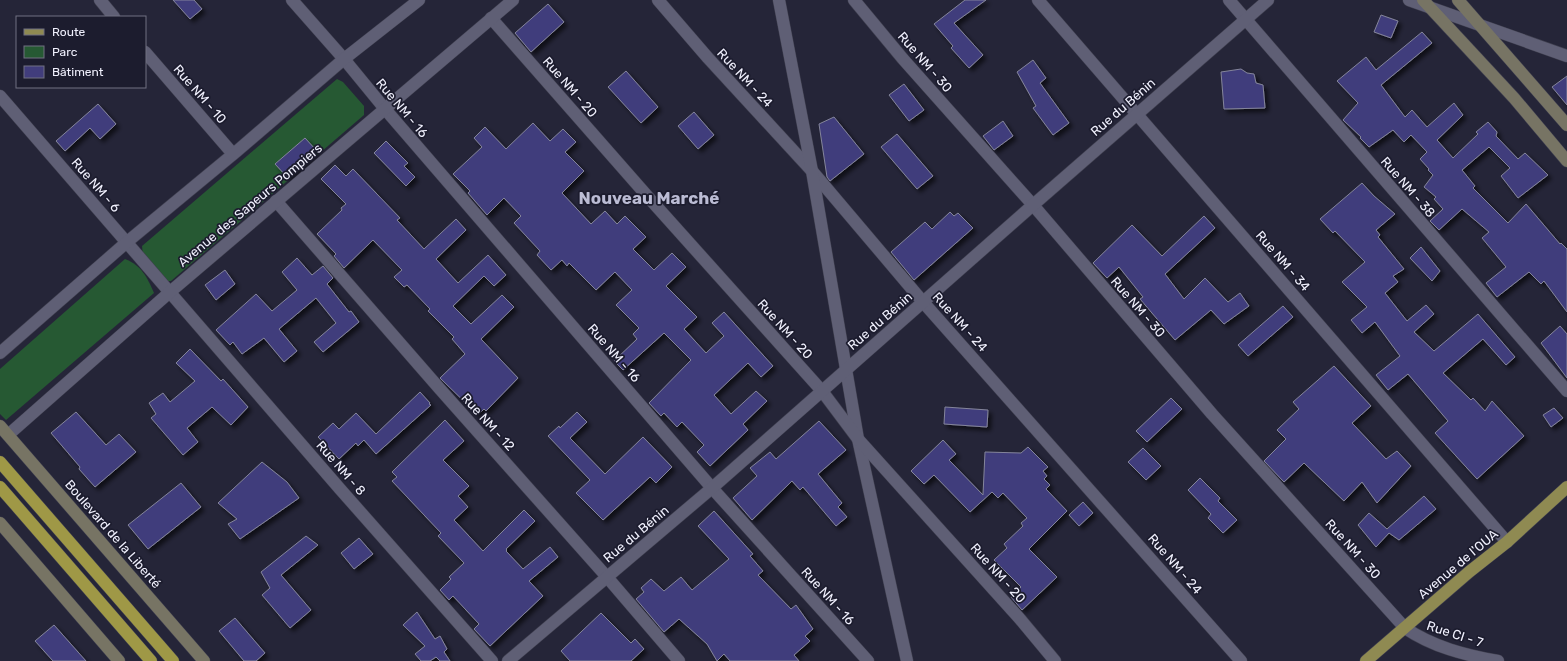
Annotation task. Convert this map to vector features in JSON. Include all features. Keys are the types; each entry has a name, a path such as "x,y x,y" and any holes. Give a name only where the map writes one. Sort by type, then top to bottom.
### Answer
{"highway":[{"path":"0,462 173,661"},
{"path":"0,487 151,661"}],"main road":[{"path":"1458,0 1567,125"},
{"path":"1427,4 1514,98 1567,161"},
{"name":"Boulevard de la Liberté","path":"0,426 204,661"},
{"name":"Avenue de l'OUA","path":"1366,661 1469,572 1507,542 1567,487"},
{"path":"0,523 119,661"}],"street":[{"path":"100,0 113,16"},
{"name":"Rue NM - 16","path":"292,0 344,59 385,110 712,488 868,661"},
{"path":"0,352 127,242 344,59 419,0"},
{"name":"Avenue des Sapeurs Pompiers","path":"8,435 170,292 513,0"},
{"name":"Rue NM - 24","path":"658,0 708,58 812,171 923,302 1241,661"},
{"path":"779,0 812,171 858,439 907,661"},
{"name":"Rue NM - 30","path":"854,0 903,59 1032,205 1212,414 1405,628"},
{"name":"Rue NM - 34","path":"1038,0 1507,542"},
{"name":"Rue NM - 38","path":"1229,0 1567,391"},
{"name":"Rue du Bénin","path":"508,661 712,488 1032,205 1268,0"},
{"path":"1409,0 1427,4 1480,26 1567,56"},
{"name":"Rue NM - 20","path":"491,18 822,391 858,439 1020,619 1055,661"},
{"name":"Rue NM - 10","path":"146,53 233,154"},
{"name":"Rue NM - 6","path":"0,96 170,292"},
{"name":"Rue NM - 12","path":"276,201 439,388 608,577 679,661"},
{"name":"Rue NM - 8","path":"170,292 340,489 492,661"},
{"name":"Rue CI - 7","path":"1405,628 1419,638 1457,652 1498,661"}],"green space":[{"path":"337,79 343,82 364,106 364,115 171,281 164,281 143,256 142,246"},
{"path":"125,259 140,269 149,282 154,293 6,420 0,414 0,369"}],"building":[{"path":"173,0 194,0 202,9 190,19"},
{"path":"965,0 986,0 954,23 983,55 969,68 951,48 953,46 934,24"},
{"path":"548,4 564,22 531,52 515,33"},
{"path":"1381,15 1398,21 1391,38 1374,32"},
{"path":"1422,32 1432,43 1381,85 1405,117 1412,110 1427,127 1454,103 1463,115 1437,140 1453,158 1478,134 1476,132 1488,122 1497,132 1496,136 1518,159 1525,153 1548,175 1518,198 1501,176 1510,168 1489,147 1462,170 1475,186 1473,188 1508,223 1526,204 1560,244 1561,243 1567,249 1567,312 1544,281 1541,284 1529,272 1497,297 1486,283 1506,267 1482,238 1489,232 1462,209 1439,230 1430,221 1443,209 1434,199 1436,197 1424,187 1433,175 1420,159 1427,152 1411,135 1404,142 1393,130 1369,147 1343,120 1358,103 1337,81 1366,57 1376,70"},
{"path":"1033,60 1046,78 1040,83 1069,123 1053,135 1033,108 1036,106 1017,72"},
{"path":"1241,69 1247,73 1254,74 1256,83 1263,85 1265,108 1224,109 1221,72"},
{"path":"626,71 658,107 641,123 608,87"},
{"path":"1567,76 1567,105 1552,87"},
{"path":"904,84 924,110 909,121 889,95"},
{"path":"98,104 116,124 100,139 90,128 65,151 56,141"},
{"path":"694,112 714,135 698,149 678,126"},
{"path":"834,117 864,154 830,181 827,177 819,124"},
{"path":"1003,121 1013,136 994,150 983,136"},
{"path":"533,123 550,141 563,129 576,142 565,152 584,171 562,193 591,224 605,211 617,224 625,216 646,237 633,249 654,270 672,253 686,267 666,286 697,317 684,329 706,353 724,336 712,323 724,312 773,366 761,377 748,363 714,395 731,414 756,391 767,401 743,424 748,430 710,466 697,452 704,445 682,422 677,427 664,413 661,416 649,403 691,360 664,333 623,370 614,361 637,339 633,334 639,328 616,305 632,290 615,272 596,290 569,263 567,266 562,260 551,270 537,255 540,251 514,223 521,216 504,198 487,215 468,193 470,191 453,174 482,147 474,138 485,127 506,149"},
{"path":"897,134 933,176 917,189 881,147"},
{"path":"305,138 316,150 287,177 275,164"},
{"path":"386,141 408,163 404,166 415,177 406,186 374,153"},
{"path":"335,165 346,176 353,169 400,218 397,220 424,249 456,219 466,230 436,259 458,283 488,255 506,275 494,286 484,276 453,306 471,324 502,295 514,307 481,339 518,378 486,411 484,409 478,415 440,378 465,354 452,339 454,337 428,311 430,309 407,285 404,287 394,277 402,270 373,240 344,268 334,256 336,254 317,234 342,210 341,208 346,204 321,179"},
{"path":"1362,183 1374,196 1395,214 1376,230 1380,235 1378,237 1404,269 1393,276 1398,282 1385,293 1407,321 1426,305 1434,314 1414,332 1434,351 1478,314 1515,357 1506,365 1483,339 1443,373 1471,400 1473,398 1485,411 1492,401 1524,436 1477,479 1435,433 1448,421 1408,374 1388,390 1376,375 1400,356 1375,322 1362,333 1351,320 1367,307 1342,282 1365,262 1335,231 1333,233 1320,219"},
{"path":"950,212 954,216 958,213 973,228 914,280 891,252 925,222 932,229"},
{"path":"1204,216 1215,228 1165,274 1184,299 1205,278 1228,302 1240,293 1249,306 1224,324 1211,310 1175,340 1140,299 1143,297 1119,267 1107,278 1093,263 1132,225 1162,256"},
{"path":"1421,247 1440,271 1432,281 1410,258"},
{"path":"297,258 312,275 323,266 333,278 327,284 349,312 351,311 359,322 323,352 314,342 336,323 316,298 279,329 297,351 284,362 264,338 242,354 233,342 230,345 216,330 256,294 272,311 297,290 282,272"},
{"path":"225,270 235,284 216,300 205,285"},
{"path":"1283,306 1293,317 1248,356 1238,345"},
{"path":"1560,326 1567,334 1567,378 1541,343"},
{"path":"190,349 221,381 223,379 248,407 231,425 212,407 187,428 198,442 183,455 151,418 156,414 149,403 163,393 170,402 195,381 176,363"},
{"path":"1334,366 1371,406 1352,423 1386,459 1397,451 1411,466 1377,503 1362,482 1344,501 1304,463 1284,482 1264,461 1286,439 1277,430 1299,409 1293,402"},
{"path":"420,392 431,405 376,454 364,440 358,446 356,443 339,459 318,437 333,423 339,429 356,413 376,434"},
{"path":"1171,398 1182,409 1147,442 1136,431"},
{"path":"945,407 988,410 987,427 944,424"},
{"path":"1554,408 1563,418 1551,427 1543,415"},
{"path":"76,412 106,445 119,434 136,452 95,487 51,433"},
{"path":"577,412 587,422 570,438 605,474 643,437 672,467 656,483 650,477 603,520 576,493 590,480 548,436 559,426 560,428"},
{"path":"445,420 464,441 443,460 469,486 458,496 468,507 454,520 483,551 524,510 535,521 506,549 506,551 523,569 550,547 558,557 529,581 543,596 490,646 474,629 479,624 453,596 449,600 440,590 451,579 449,577 464,563 438,536 441,533 392,481 397,477 392,472"},
{"path":"819,421 846,450 818,474 842,503 838,507 847,517 836,526 803,487 800,490 792,481 752,520 733,498 757,476 750,468 770,452 776,459"},
{"path":"943,440 956,454 949,460 983,495 985,452 1021,453 1028,447 1048,467 1043,471 1047,476 1044,479 1050,485 1046,489 1067,511 1029,549 1057,577 1022,610 1011,597 1021,587 994,560 1007,548 1004,544 1023,526 1021,523 1027,518 1003,493 998,498 992,492 970,512 934,475 924,484 911,471"},
{"path":"1143,448 1161,466 1146,480 1128,462"},
{"path":"262,462 287,482 299,498 240,539 228,524 237,519 218,503"},
{"path":"1200,478 1220,498 1218,501 1237,520 1223,533 1208,518 1211,514 1188,490"},
{"path":"181,483 201,507 148,549 128,525"},
{"path":"1424,496 1436,509 1399,540 1389,533 1376,547 1358,525 1369,513 1387,529"},
{"path":"1083,502 1093,513 1079,526 1069,515"},
{"path":"714,511 753,554 750,556 763,571 758,575 791,609 796,605 813,629 805,636 810,641 794,655 799,661 730,661 724,654 717,661 707,644 679,619 664,632 636,599 644,592 641,588 651,579 664,591 681,577 692,590 729,559 698,526"},
{"path":"306,536 318,545 281,575 311,610 290,628 262,595 270,588 261,572"},
{"path":"359,538 373,554 354,569 341,553"},
{"path":"417,612 435,639 440,636 447,649 444,652 450,661 440,661 436,657 430,661 421,661 415,654 425,646 403,625"},
{"path":"601,613 631,643 635,639 644,649 631,661 570,661 561,651"},
{"path":"235,618 265,653 256,661 244,661 219,631"},
{"path":"54,625 86,661 53,661 35,641"}],"district":[{"name":"Nouveau Marché","path":"649,198"}]}
